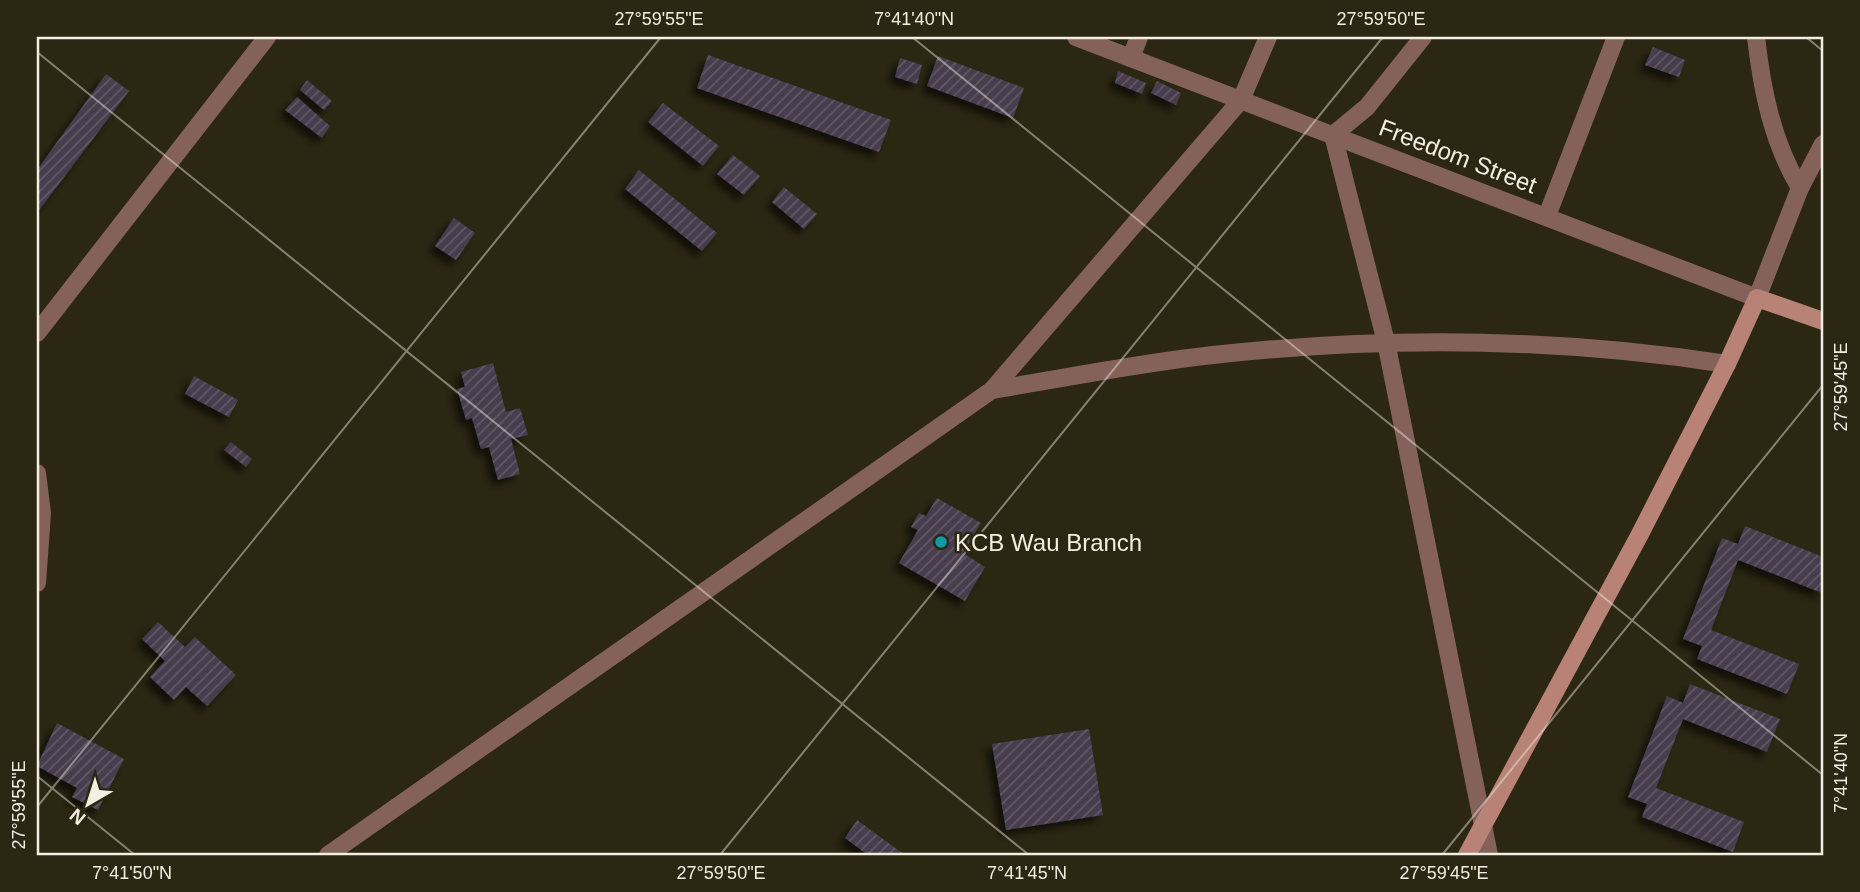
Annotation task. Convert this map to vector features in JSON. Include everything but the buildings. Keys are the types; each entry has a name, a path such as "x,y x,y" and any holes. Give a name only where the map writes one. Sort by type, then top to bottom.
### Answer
{"main road":[{"name":"Freedom Street","path":"1757,298 1823,320"},
{"path":"1467,855 1482,825 1499,800 1727,364 1757,298"}],"street":[{"path":"37,333 267,37"},
{"name":"Freedom Street","path":"1076,37 1757,298"},
{"path":"1130,58 1139,37"},
{"path":"328,855 992,390 1241,100 1268,37"},
{"path":"1423,37 1367,107 1333,135 1386,342 1489,855"},
{"path":"1547,216 1616,37"},
{"path":"1756,37 1762,92 1784,162 1800,188"},
{"path":"1757,298 1800,188 1823,144"},
{"path":"992,390 1212,355 1386,342 1633,350 1727,364"},
{"path":"37,473 42,513 37,583"}],"place":[{"name":"KCB Wau Branch","path":"941,542"}]}
